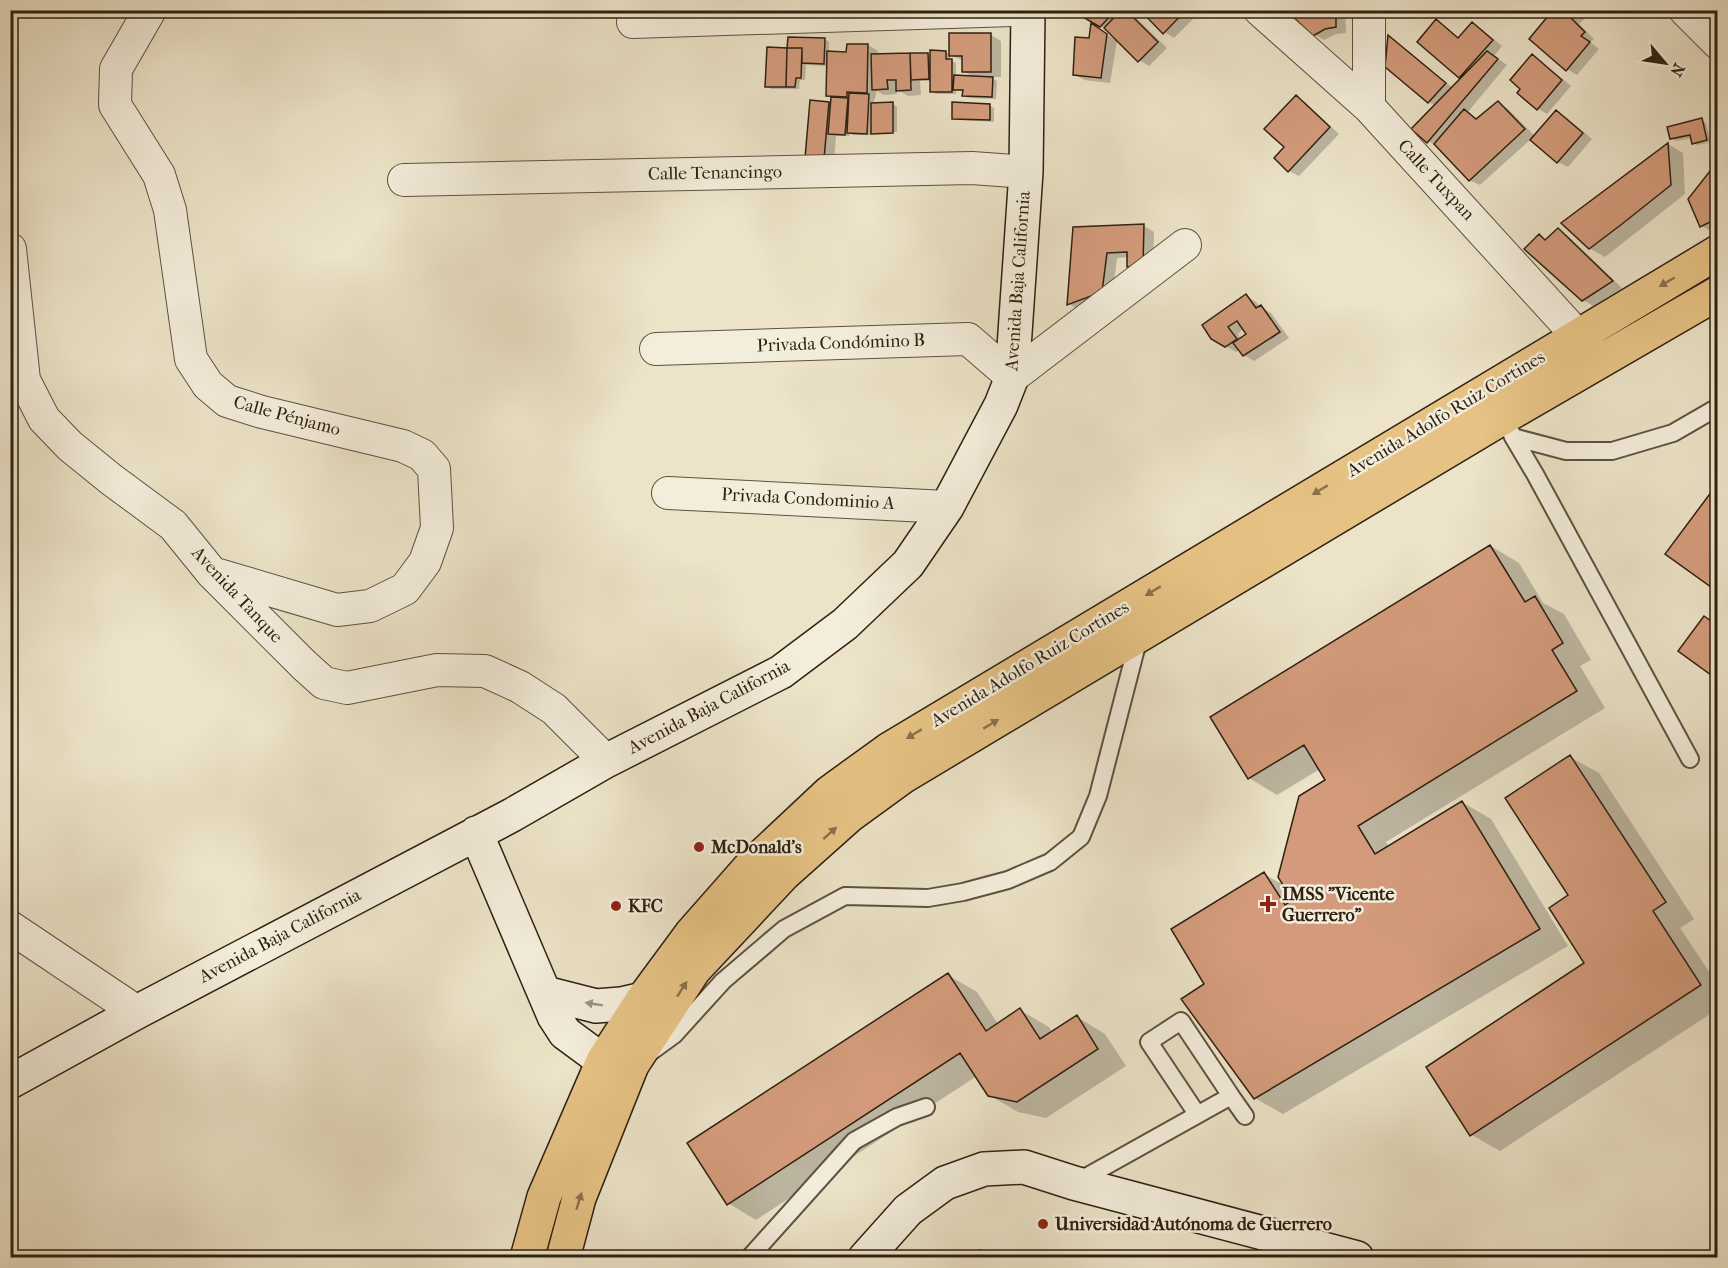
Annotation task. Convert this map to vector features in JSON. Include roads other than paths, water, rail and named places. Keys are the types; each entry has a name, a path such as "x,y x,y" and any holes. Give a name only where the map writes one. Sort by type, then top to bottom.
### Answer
{"main road":[{"name":"Avenida Baja California","path":"10,1082 606,761 781,672 845,624 909,564 947,507 1001,405 1012,377 1026,172 1028,10"},
{"name":"Avenida Adolfo Ruiz Cortines","path":"563,1257 618,1063 643,999 691,934 750,867 830,792 878,757 1578,334 1718,252"},
{"name":"Avenida Adolfo Ruiz Cortines","path":"528,1257 544,1197 618,1063 694,970 784,874 849,816 904,776 1139,637 1508,427 1600,361 1718,292"},
{"path":"476,833 554,1016 565,1033 618,1063"},
{"path":"545,993 596,1006 643,999"},
{"path":"865,1257 908,1210 945,1183 984,1169 1024,1167 1074,1184 1357,1257"}],"street":[{"name":"Calle Pénjamo","path":"150,10 116,69 116,105 159,176 170,210 191,359 208,385 227,401 262,412 403,446 422,455 434,470 437,528 425,562 405,589 370,606 337,610 213,573"},
{"path":"633,22 1013,10"},
{"name":"Calle Tuxpan","path":"1260,10 1369,107 1578,334 1600,361"},
{"path":"1369,10 1369,107"},
{"path":"1685,10 1718,43"},
{"name":"Calle Tenancingo","path":"404,180 972,168 1026,172"},
{"path":"1012,377 1185,245"},
{"name":"Avenida Tanque","path":"10,249 24,380 44,419 70,446 173,525 213,573 324,683 347,688 437,670 485,671 520,687 554,709 606,761"},
{"name":"Privada Condómino B","path":"656,349 968,339 1012,377"},
{"name":"Privada Condominio A","path":"668,493 947,507"},
{"path":"10,927 137,1012"}],"lane":[{"path":"1486,390 1535,474 1690,759"},
{"path":"1508,427 1566,451 1612,451 1673,433 1718,406"},
{"path":"618,1063 674,1035 723,981 784,929 845,896 928,898 963,892 1008,880 1050,862 1081,837 1098,796 1139,637"},
{"path":"1197,1114 1149,1042 1181,1021 1245,1116"},
{"path":"1074,1184 1232,1096"},
{"path":"749,1257 855,1141 897,1117 926,1107"}],"place":[{"name":"McDonald's","path":"699,847"},
{"name":"IMSS \"Vicente Guerrero\"","path":"1268,904"},
{"name":"KFC","path":"616,906"},
{"name":"Universidad Autónoma de Guerrero","path":"1043,1224"}]}
